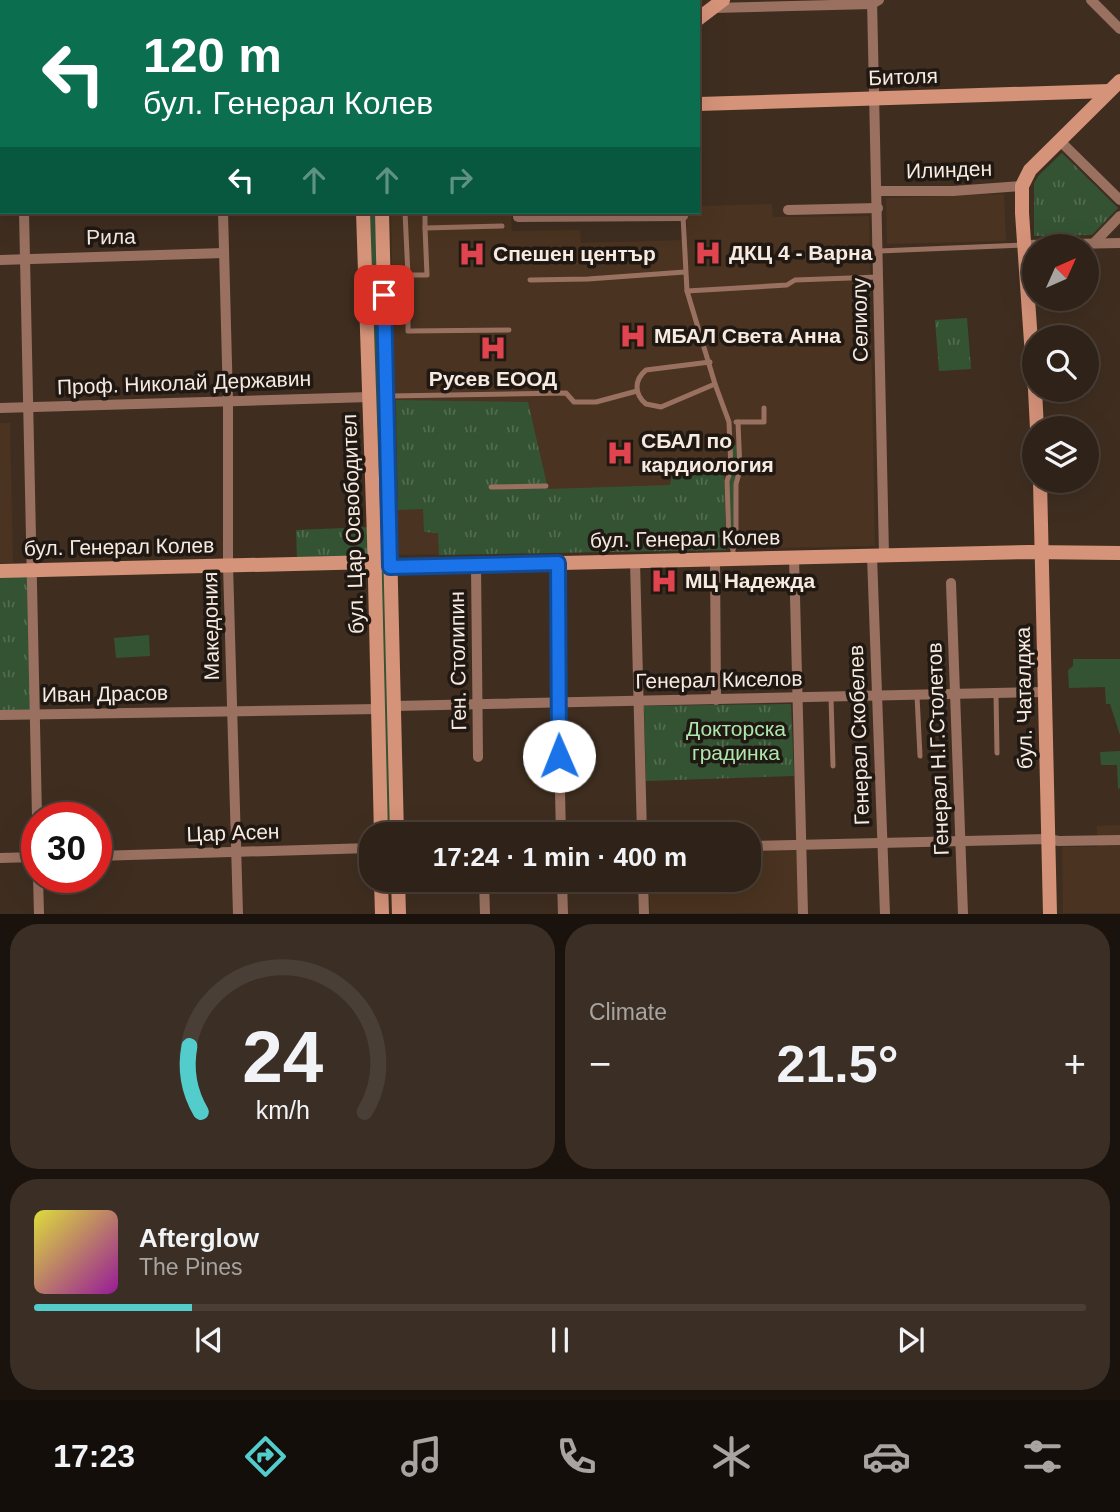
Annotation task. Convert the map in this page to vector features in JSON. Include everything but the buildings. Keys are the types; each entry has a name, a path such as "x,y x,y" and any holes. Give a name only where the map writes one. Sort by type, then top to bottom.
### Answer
{"street":[{"path":"1091,0 1120,29"},
{"path":"700,18 718,4 874,1"},
{"name":"Селиолу","path":"874,1 879,277 878,555"},
{"path":"1024,234 1022,186 1030,170 1120,80"},
{"name":"Битоля","path":"700,104 1109,91"},
{"path":"1087,92 1093,98 1093,107"},
{"path":"1059,140 1120,200"},
{"name":"Илинден","path":"877,191 953,191 1022,186"},
{"path":"788,210 878,208"},
{"path":"24,214 37,802"},
{"name":"Македония","path":"223,214 229,401 228,565 237,914"},
{"name":"бул. Цар Освободител","path":"363,214 375,562 380,822"},
{"name":"бул. Цар Освободител","path":"382,214 397,822"},
{"path":"518,214 518,217 683,214"},
{"path":"1099,238 1120,216"},
{"path":"1099,243 1120,243"},
{"name":"Рила","path":"0,260 224,253"},
{"name":"Проф. Николай Державин","path":"0,408 370,397"},
{"name":"бул. Чаталджа","path":"1040,493 1050,914"},
{"name":"бул. Генерал Колев","path":"0,571 375,562 390,567 715,559 733,554 794,557 1120,553"},
{"name":"Генерал Скобелев","path":"878,555 876,696 885,914"},
{"path":"794,557 803,914"},
{"path":"715,559 716,699"},
{"path":"635,561 642,822"},
{"path":"558,563 561,822"},
{"name":"Ген. Столипин","path":"476,565 478,757"},
{"name":"Генерал Н.Г.Столетов","path":"951,583 963,914"},
{"name":"Генерал Киселов","path":"394,706 1045,692"},
{"name":"Иван Драсов","path":"0,715 378,709"},
{"path":"761,846 961,840 1120,840"},
{"name":"Цар Асен","path":"112,856 359,848"},
{"path":"0,858 21,858"},
{"path":"382,892 382,914"},
{"path":"398,892 399,914"},
{"path":"484,892 485,914"},
{"path":"562,892 563,914"},
{"path":"643,892 644,914"},
{"path":"38,893 39,914"}],"lane":[{"path":"405,214 408,331 509,330"},
{"path":"408,275 427,275 425,214"},
{"path":"683,214 687,291 729,422 730,469 727,481 729,542 733,554"},
{"path":"425,228 502,226"},
{"path":"878,251 1022,245"},
{"path":"530,280 685,272"},
{"path":"687,291 787,285 795,280 879,277"},
{"path":"710,362 646,370 639,378 637,391 641,400 656,407 715,384"},
{"path":"386,396 566,393 574,402 596,402 637,391"},
{"path":"729,422 764,422 764,408"},
{"path":"733,554 736,542 736,484 740,470 738,422"},
{"path":"491,487 547,486"},
{"path":"996,694 998,753"},
{"path":"917,696 920,756"},
{"path":"831,697 833,766"}],"shaded area":[{"path":"1004,194 1006,241 887,244 886,198"},
{"name":"МБАЛ Света Анна","path":"772,204 773,217 869,216 875,546 398,555 391,214 511,214 512,231 580,230 581,243 687,240 687,214 700,214 700,206"},
{"path":"0,423 10,423 13,563 0,563"},
{"path":"1120,825 1120,913 1063,913 1062,847 1097,847 1097,826"},
{"path":"797,849 800,913 650,913 649,892 761,892 761,850"}],"green space":[{"path":"1062,153 1118,208 1093,234 1034,234 1034,183"},
{"path":"363,214 382,214 397,822 381,822"},
{"path":"967,318 971,369 939,371 935,320"},
{"path":"396,400 528,402 548,489 670,485 672,475 724,473 726,550 439,555 438,533 424,532 423,509 398,510"},
{"path":"730,445 739,445 736,542 729,542 727,481 731,469"},
{"path":"369,527 370,558 297,559 296,530"},
{"path":"0,576 28,576 31,710 0,711"},
{"path":"149,635 150,656 116,658 114,638"},
{"path":"1073,659 1120,659 1120,735 1110,704 1106,704 1105,687 1069,688 1068,670 1073,666"},
{"name":"Докторска градинка","path":"791,704 794,776 646,781 644,706"},
{"path":"1120,751 1118,789 1117,765 1101,765 1100,752"}],"place":[{"name":"ДКЦ 4 - Варна","path":"708,253"},
{"name":"Спешен център","path":"472,254"},
{"name":"МБАЛ Света Анна","path":"633,336"},
{"name":"Русев ЕООД","path":"493,348"},
{"name":"СБАЛ по кардиология","path":"620,453"},
{"name":"МЦ Надежда","path":"664,581"}],"route":[{"path":"384,295 390,567 558,563 559,756"}]}
